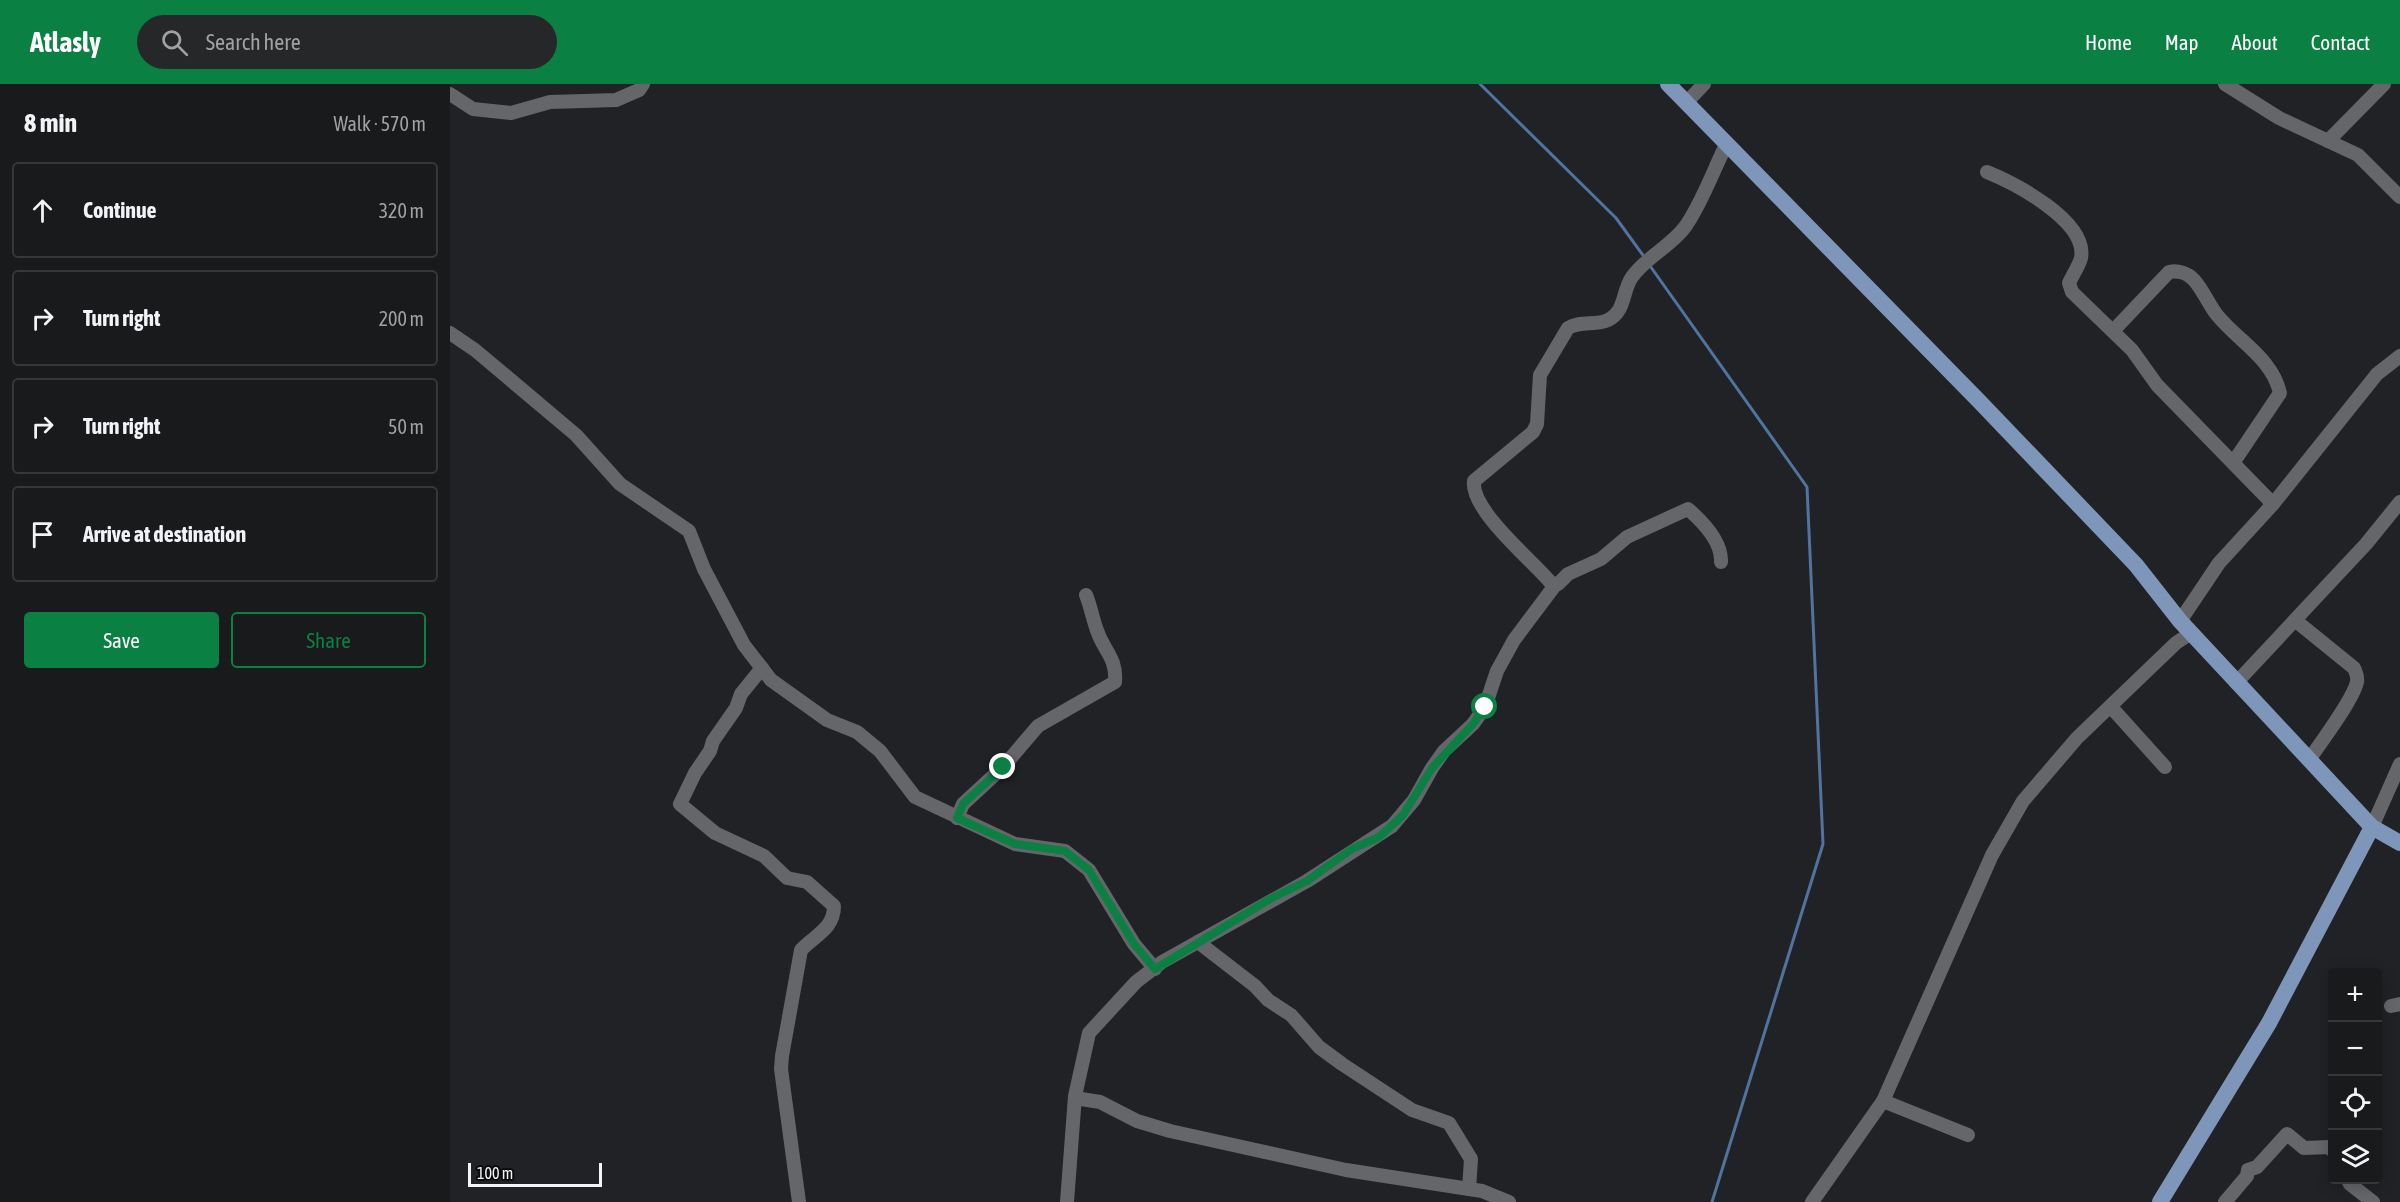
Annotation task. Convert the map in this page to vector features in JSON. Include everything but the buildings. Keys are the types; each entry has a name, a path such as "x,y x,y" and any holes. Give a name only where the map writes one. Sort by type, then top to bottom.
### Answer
{"main road":[{"path":"1668,84 2136,565 2185,627 2372,827 2400,843"},
{"path":"2160,1202 2270,1023 2372,827"}],"street":[{"path":"450,94 473,109 510,113 550,102 616,100 639,90 643,84"},
{"path":"1686,103 1704,84"},
{"path":"2224,84 2279,118 2358,155 2400,197"},
{"path":"2328,141 2384,84"},
{"path":"1556,584 1551,583 1519,552 1481,503 1473,486 1474,481 1533,432 1537,424 1540,375 1561,339 1575,324 1607,321 1615,315 1625,300 1629,283 1641,266 1685,227 1726,145"},
{"path":"1987,172 2010,181 2064,218 2079,243 2081,258 2068,283 2072,292 2132,350 2157,385 2273,504"},
{"path":"2113,331 2169,272 2176,271 2195,281 2227,327 2267,364 2276,378 2280,393 2233,463"},
{"path":"450,333 475,350 576,435 620,484 689,531 704,568 744,645 771,680 827,720 857,732 880,751 915,797 1015,844 1065,851 1089,870 1134,944 1155,969"},
{"path":"1812,1202 1883,1101 1992,855 2018,810 2077,738 2176,643 2219,563 2273,504 2377,374 2400,356"},
{"path":"2236,683 2296,621 2400,502"},
{"path":"1067,1202 1075,1098 1089,1033 1136,982 1270,899 1300,885 1352,849 1379,837 1403,815 1432,768 1473,724 1485,707 1497,671 1514,640 1549,597 1556,584 1568,574 1601,559 1627,537 1688,509 1711,535 1721,552 1721,562"},
{"path":"957,818 963,804 1003,767 1038,726 1115,682 1116,672 1110,653 1098,634 1086,595"},
{"path":"2296,621 2354,668 2357,676 2357,684 2309,760"},
{"path":"762,668 741,694 736,708 719,731 680,804 715,833 764,856 787,878 807,882 834,906 834,916 824,931 801,950 780,1070 799,1202"},
{"path":"2110,707 2165,767"},
{"path":"2372,827 2400,764"},
{"path":"1198,942 1256,986 1268,1000 1291,1016 1319,1047 1342,1064 1412,1110 1449,1124 1471,1159 1469,1189"},
{"path":"1075,1098 1100,1102 1137,1120 1170,1131 1346,1170 1469,1189 1509,1202"},
{"path":"1883,1101 1968,1135"},
{"path":"2225,1202 2247,1176 2248,1170 2257,1167 2287,1134 2304,1148 2328,1147"},
{"path":"2350,1184 2373,1202"}],"waterway":[{"path":"1480,84 1616,218 1645,258"},
{"path":"1648,263 1807,487 1823,844 1712,1202"}],"route":[{"path":"1003,767 963,804 957,818 1015,844 1065,851 1089,870 1134,944 1155,969 1162,962 1270,899 1285,894 1307,881 1352,849 1379,837 1403,815 1444,751 1473,724 1485,707"}]}
